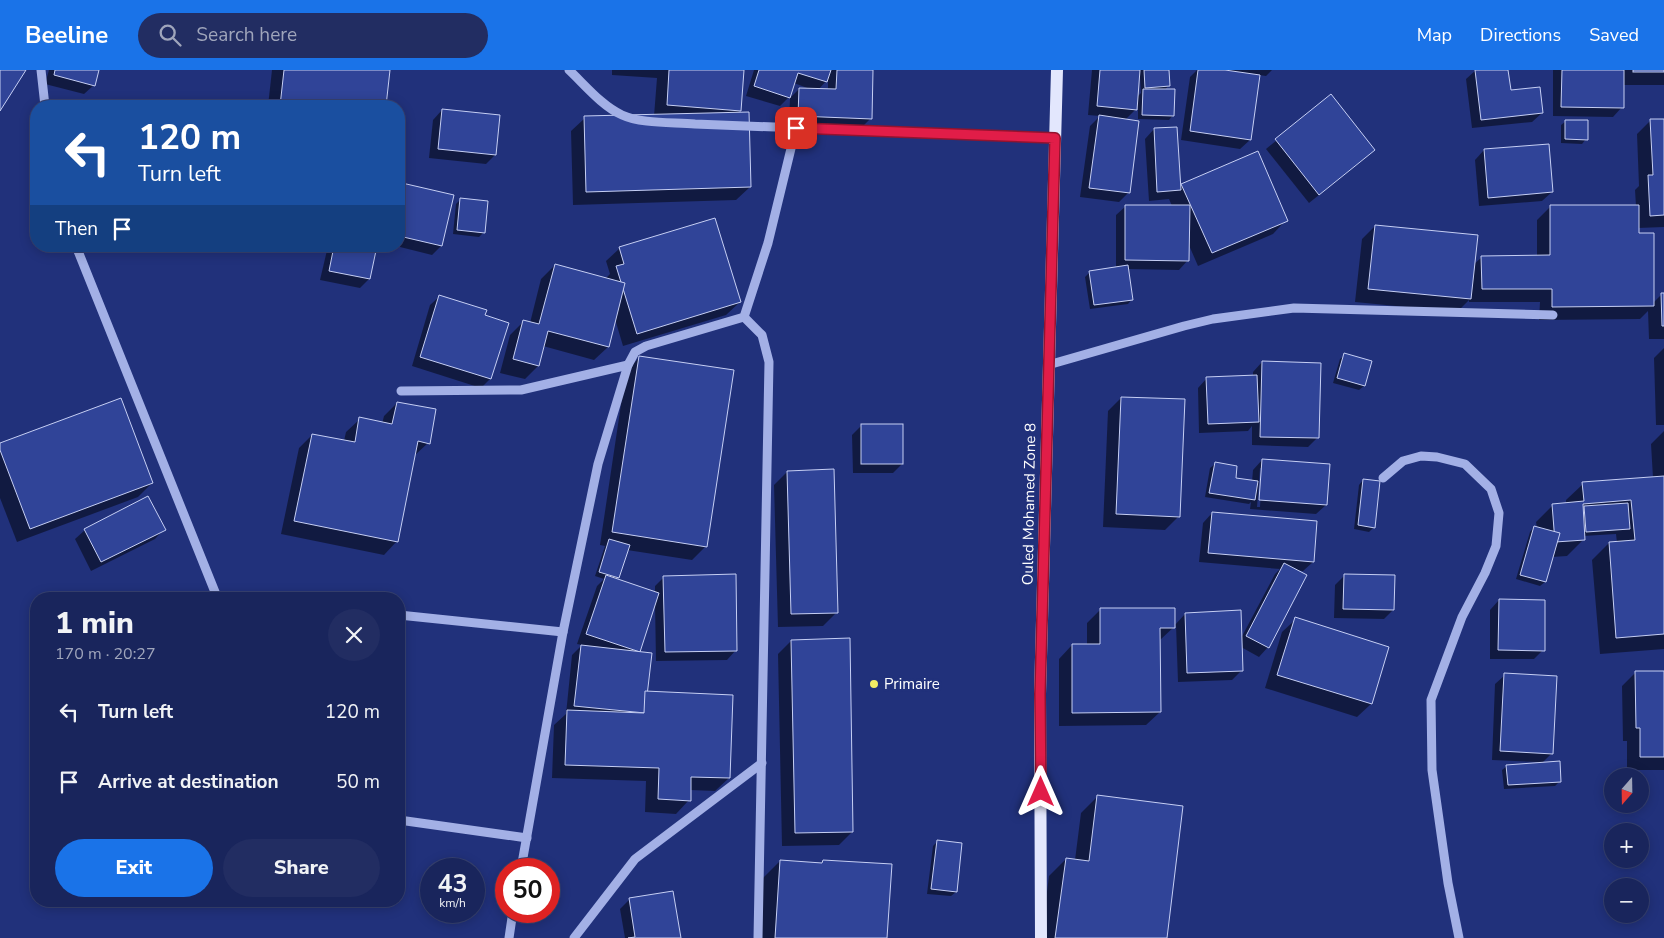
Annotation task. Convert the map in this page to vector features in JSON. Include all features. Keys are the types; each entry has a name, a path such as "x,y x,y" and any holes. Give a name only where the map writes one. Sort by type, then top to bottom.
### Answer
{"main road":[{"name":"Ouled Mohamed Zone 8","path":"1041,938 1040,694 1057,70"}],"street":[{"path":"41,70 44,100"},
{"path":"569,70 609,107 623,116 639,120 695,124 1055,138"},
{"path":"744,317 768,243 796,128"},
{"path":"78,252 215,592"},
{"path":"1048,365 1203,322 1294,308 1552,315"},
{"path":"523,858 563,632 598,464 628,365 635,352 639,349 744,317"},
{"path":"744,317 762,335 769,362 758,938"},
{"path":"401,391 521,390 628,365"},
{"path":"1383,478 1403,461 1421,456 1437,456 1465,464 1491,489 1499,513 1496,546 1462,617 1431,700 1432,770 1448,883 1459,938"},
{"path":"405,617 563,632"},
{"path":"574,938 635,859 762,763"},
{"path":"405,821 527,838"},
{"path":"509,938 511,923"}],"building":[{"path":"0,70 26,70 0,111"},
{"path":"55,70 99,70 95,86 54,75"},
{"path":"284,70 390,70 387,100 281,100"},
{"path":"669,70 744,70 741,111 667,105"},
{"path":"759,70 831,70 827,82 798,73 790,98 754,86"},
{"path":"837,70 873,70 872,119 798,116 799,88 836,89"},
{"path":"1100,70 1140,70 1137,110 1097,106"},
{"path":"1144,70 1169,70 1170,86 1145,88"},
{"path":"1198,70 1225,70 1260,75 1251,140 1190,131"},
{"path":"1475,70 1508,70 1511,90 1540,87 1543,113 1481,120"},
{"path":"1562,70 1624,70 1624,108 1561,107"},
{"path":"1633,70 1664,70 1664,72 1633,72"},
{"path":"1143,89 1175,89 1174,116 1142,115"},
{"path":"1331,94 1375,150 1319,195 1275,139"},
{"path":"442,109 500,115 496,155 438,149"},
{"path":"749,112 751,187 586,192 584,116"},
{"path":"1099,115 1139,121 1130,193 1089,188"},
{"path":"1650,119 1664,119 1664,215 1650,216 1648,175 1653,175"},
{"path":"1565,120 1588,120 1588,140 1565,139"},
{"path":"1177,127 1181,190 1157,192 1154,128"},
{"path":"1549,144 1553,192 1488,198 1484,149"},
{"path":"1258,151 1288,221 1212,253 1181,184"},
{"path":"405,184 454,195 442,246 405,237"},
{"path":"460,198 488,201 485,233 457,230"},
{"path":"1125,205 1190,205 1189,261 1125,260"},
{"path":"1550,205 1639,205 1639,233 1654,233 1654,306 1552,307 1552,289 1482,289 1481,256 1550,255"},
{"path":"715,218 741,302 637,334 616,266 624,264 619,247"},
{"path":"1375,225 1478,235 1471,299 1368,289"},
{"path":"333,252 376,252 370,279 329,271"},
{"path":"555,264 625,283 609,347 548,331 539,366 513,359 523,320 539,324"},
{"path":"1128,265 1133,300 1094,305 1089,271"},
{"path":"1661,293 1664,293 1664,326 1662,326"},
{"path":"439,295 487,310 485,315 509,323 491,379 420,357"},
{"path":"1344,353 1372,361 1365,386 1337,378"},
{"path":"639,356 734,370 707,547 612,532"},
{"path":"1262,361 1321,363 1319,438 1260,437"},
{"path":"1257,375 1259,422 1208,424 1206,377"},
{"path":"1121,397 1185,399 1180,517 1116,514"},
{"path":"121,398 153,483 30,529 0,450 0,443"},
{"path":"397,402 436,409 430,444 418,441 398,542 294,521 312,434 355,442 359,417 392,424"},
{"path":"861,424 903,424 903,464 861,464"},
{"path":"1262,459 1330,464 1327,505 1259,500"},
{"path":"1215,462 1237,466 1236,478 1258,481 1255,500 1209,493"},
{"path":"834,469 838,613 791,614 787,471"},
{"path":"1664,476 1664,634 1616,638 1609,542 1635,540 1631,500 1583,504 1585,540 1555,542 1552,504 1584,501 1582,482"},
{"path":"1363,479 1380,481 1375,528 1358,525"},
{"path":"148,496 166,530 101,562 84,529"},
{"path":"1628,503 1630,529 1586,532 1584,506"},
{"path":"1212,512 1317,521 1314,562 1208,553"},
{"path":"1534,526 1560,533 1546,582 1520,575"},
{"path":"609,539 630,545 619,578 599,572"},
{"path":"1284,563 1307,575 1269,648 1246,636"},
{"path":"736,574 737,651 665,652 663,576"},
{"path":"1344,574 1395,575 1394,610 1343,609"},
{"path":"606,575 659,593 640,652 586,634"},
{"path":"1499,599 1545,600 1545,651 1498,650"},
{"path":"1100,608 1175,608 1175,628 1160,628 1161,712 1072,713 1072,644 1100,644"},
{"path":"1241,610 1243,671 1187,673 1185,613"},
{"path":"1295,617 1389,647 1372,704 1277,675"},
{"path":"850,638 853,832 795,833 791,640"},
{"path":"581,645 652,653 645,713 574,706"},
{"path":"1635,671 1664,671 1664,757 1640,757 1640,728 1636,728"},
{"path":"1504,673 1557,676 1553,754 1500,751"},
{"path":"645,691 733,695 730,778 691,777 691,801 658,799 659,768 565,765 567,710 644,713"},
{"path":"1560,761 1561,782 1508,785 1506,765"},
{"path":"1097,795 1183,806 1167,938 1055,938 1066,858 1089,861"},
{"path":"937,840 962,843 957,892 931,889"},
{"path":"780,860 822,863 823,860 892,864 887,938 775,938"},
{"path":"673,891 681,938 628,938 635,937 629,898"}],"place":[{"name":"Primaire","path":"874,684"}],"route":[{"path":"796,128 1055,138 1040,694 1041,792"}]}
